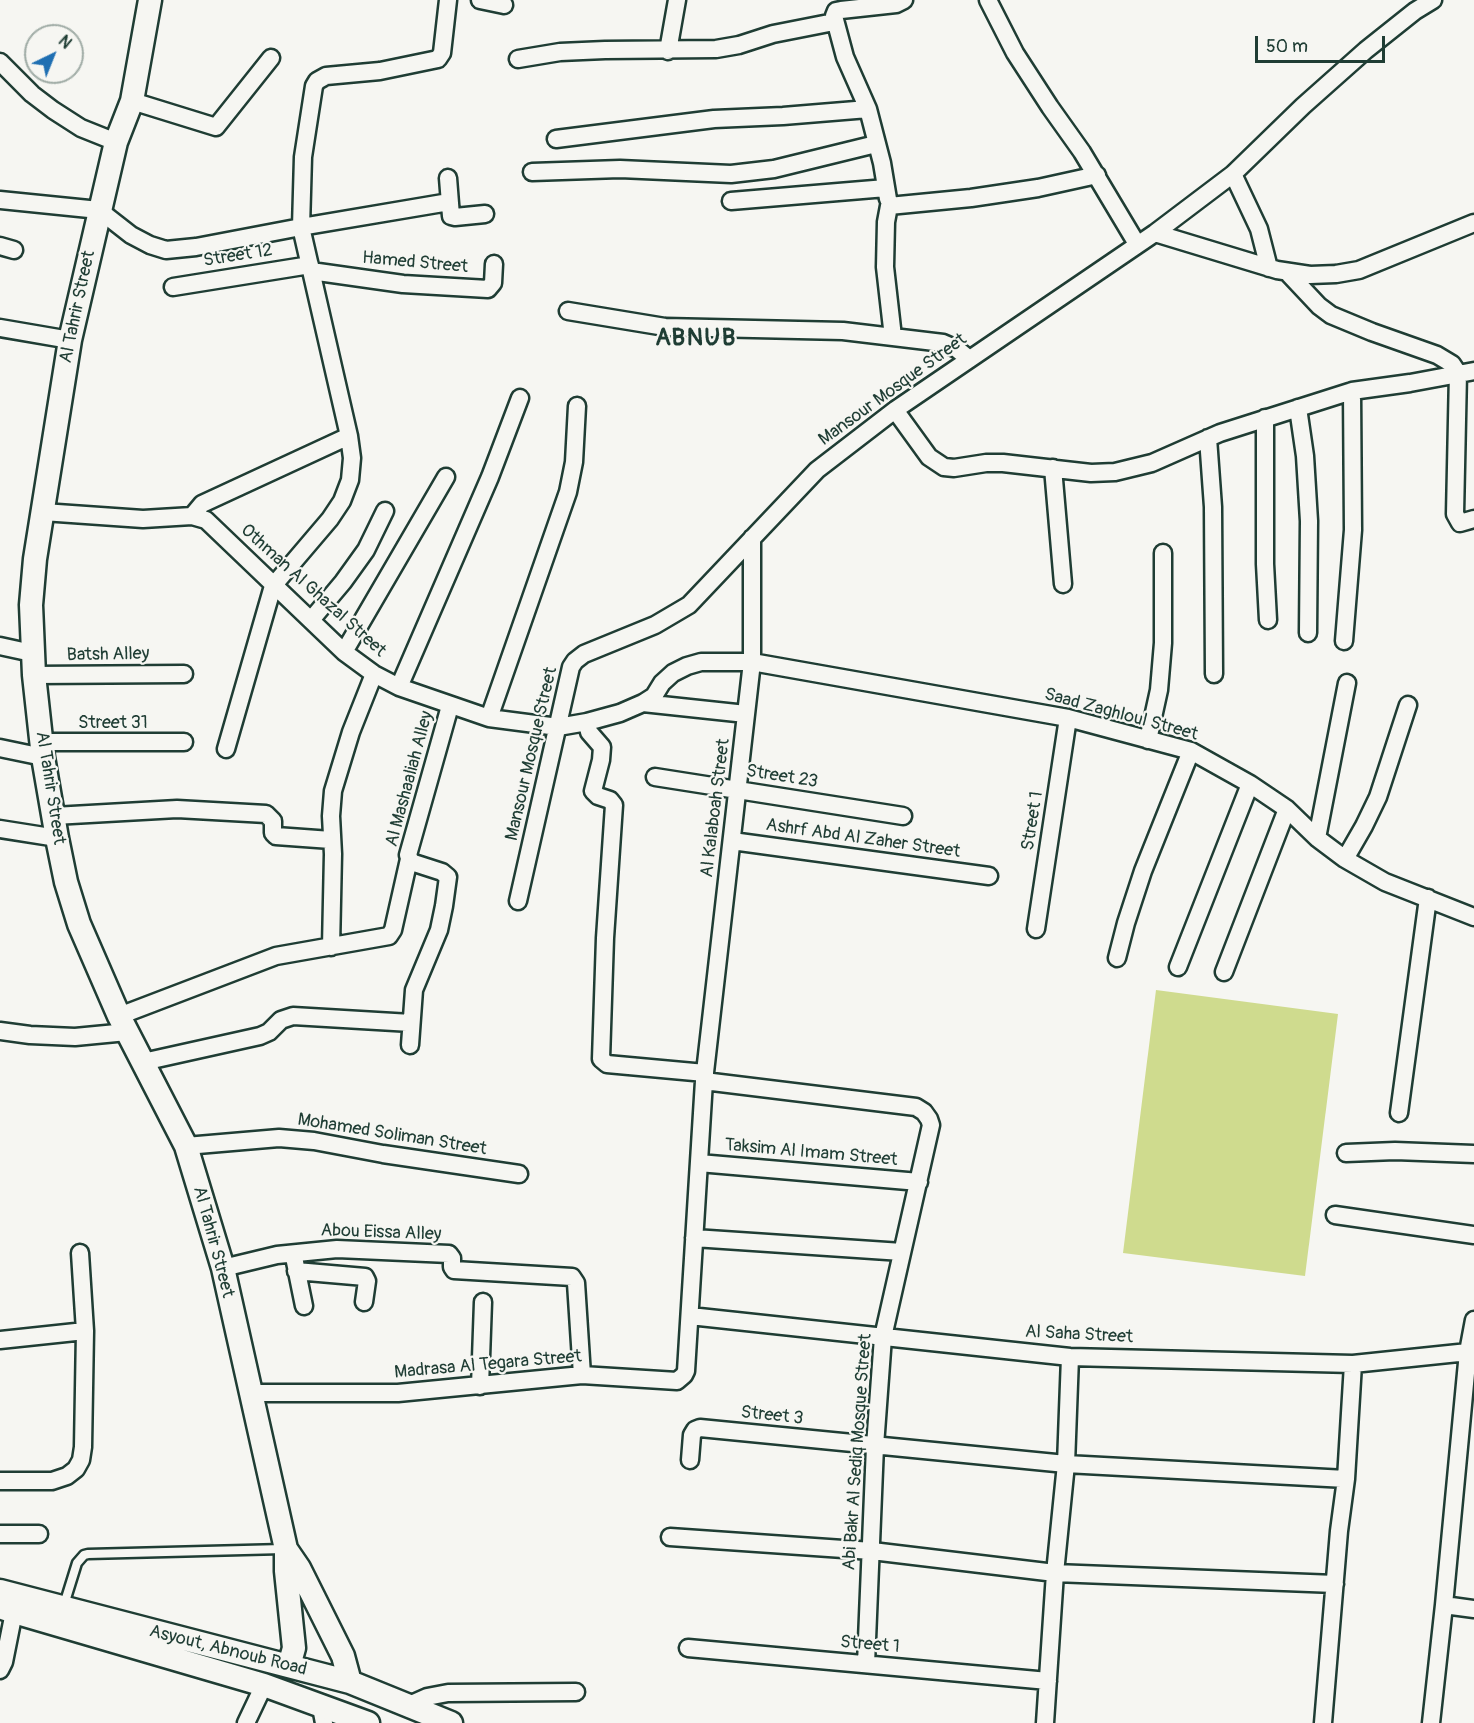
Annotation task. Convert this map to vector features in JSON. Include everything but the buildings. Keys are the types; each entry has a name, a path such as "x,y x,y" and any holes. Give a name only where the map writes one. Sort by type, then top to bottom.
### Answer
{"street":[{"name":"Al Tahrir Street","path":"150,0 132,101 116,142 70,340 35,559 32,594 32,653 42,750 57,838 66,882 79,924 123,1024 186,1146 223,1268 286,1549 294,1648 289,1666"},
{"path":"226,749 273,586 330,519 342,501 350,480 352,458 350,436 301,227 303,157 314,86 317,81 326,76 380,71 438,59 442,53 448,0"},
{"path":"480,0 504,5"},
{"path":"668,51 677,0"},
{"path":"893,337 885,267 886,222 889,206 886,188 868,109 845,57 834,22 835,14 841,10 896,4 904,0"},
{"path":"988,0 1031,79 1097,175 1137,244"},
{"name":"Mansour Mosque Street","path":"519,901 572,667 579,657 655,626 689,604 817,470 895,410 1155,233 1233,174 1412,6 1433,0"},
{"path":"518,59 560,52 716,49 739,45 773,34 834,22"},
{"path":"132,101 216,128 271,58"},
{"path":"0,62 32,94 53,110 81,128 116,142"},
{"path":"556,139 714,119 868,109"},
{"path":"532,172 620,169 731,174 774,169 876,144"},
{"path":"1233,174 1259,229 1269,268"},
{"path":"889,206 1038,188 1097,175"},
{"path":"448,178 450,214 453,217 485,214"},
{"path":"731,201 886,188"},
{"path":"0,200 99,210 131,235 166,250 449,202"},
{"path":"1155,233 1269,268 1287,272 1336,274 1359,270 1474,223"},
{"name":"Hamed Street","path":"311,268 403,284 489,289 493,283 494,264"},
{"name":"Street 12","path":"173,286 311,268"},
{"path":"1287,272 1319,306 1331,315 1437,355 1466,372"},
{"path":"568,311 665,327 843,331 943,343 957,349 969,359"},
{"path":"0,328 70,340"},
{"path":"895,410 928,457 944,467 1003,463 1091,472 1115,472 1152,463 1208,438 1352,391 1466,372"},
{"path":"1466,372 1455,514 1460,523 1474,519"},
{"path":"1344,641 1353,530 1352,391"},
{"path":"399,687 490,477 520,398"},
{"path":"489,718 568,492 574,462 577,406"},
{"path":"1298,408 1305,456 1309,521 1308,633"},
{"path":"1265,418 1265,564 1268,620"},
{"path":"43,512 143,519 192,516 202,504 350,436"},
{"path":"1208,438 1213,507 1214,674"},
{"path":"1053,468 1063,584"},
{"path":"344,652 446,477"},
{"path":"311,621 366,550 385,510"},
{"name":"Othman Al Ghazal Street","path":"192,516 212,524 273,586 344,652 374,674 399,687 489,718 558,727 586,722 620,713 643,703 654,696 662,683 673,673 687,666 701,662 752,662"},
{"name":"Al Kalaboah Street","path":"705,1077 752,662 752,538"},
{"path":"1148,740 1159,690 1161,666 1162,553"},
{"path":"0,646 32,653"},
{"name":"Saad Zaghloul Street","path":"752,662 1068,718 1191,751 1250,784 1287,809 1317,838 1345,859 1385,882 1474,917"},
{"name":"Batsh Alley","path":"34,675 184,674"},
{"path":"331,947 333,791 351,732 374,674"},
{"path":"1317,838 1347,683"},
{"path":"643,703 746,714"},
{"path":"1345,859 1365,826 1378,797 1408,705"},
{"name":"Al Mashaaliah Alley","path":"410,1045 414,990 439,930 448,877 446,873 414,864 409,859 450,706"},
{"name":"Street 1","path":"1036,929 1068,718"},
{"path":"586,722 589,732 602,747 593,791 598,796 610,800 614,805 605,938 601,1059 607,1064 705,1077"},
{"name":"Street 31","path":"0,748 42,750 184,742"},
{"path":"1117,958 1143,871 1191,751"},
{"name":"Street 23","path":"655,777 903,816"},
{"path":"1178,967 1250,784"},
{"path":"1224,972 1287,809"},
{"path":"54,816 177,810 266,814 272,817 273,833 276,836 331,840"},
{"path":"0,829 57,838"},
{"name":"Ashrf Abd Al Zaher Street","path":"732,842 989,876"},
{"path":"0,1031 75,1037 123,1024 276,956 303,949 331,947 386,937 391,933 409,859"},
{"path":"1399,1113 1428,898"},
{"path":"143,1062 260,1036 269,1032 287,1017 411,1023"},
{"name":"Madrasa Al Tegara Street","path":"250,1393 398,1394 582,1375 677,1381 686,1371 705,1077"},
{"name":"Abi Bakr Al Sediq Mosque Street","path":"705,1077 916,1107 924,1112 931,1125 883,1337 875,1446 866,1664"},
{"name":"Mohamed Soliman Street","path":"186,1146 279,1138 314,1141 383,1154 519,1174"},
{"path":"1346,1153 1395,1151 1474,1154"},
{"name":"Taksim Al Imam Street","path":"699,1163 919,1182"},
{"path":"1335,1215 1474,1235"},
{"path":"694,1238 902,1252"},
{"name":"Abou Eissa Alley","path":"223,1268 293,1252 337,1249 449,1254 454,1270 572,1277 576,1283 582,1375"},
{"path":"0,1481 52,1481 67,1476 76,1469 81,1460 85,1331 80,1252"},
{"path":"293,1252 304,1306"},
{"path":"297,1271 364,1277 367,1281 364,1302"},
{"path":"480,1386 483,1302"},
{"name":"Al Saha Street","path":"690,1316 1070,1357 1353,1364 1468,1352"},
{"path":"1431,1723 1468,1352 1474,1320"},
{"path":"0,1341 85,1331"},
{"path":"1045,1723 1055,1574 1066,1464 1070,1357"},
{"path":"1323,1723 1346,1479 1353,1364"},
{"name":"Street 3","path":"690,1460 692,1435 700,1428 1066,1464 1346,1479"},
{"path":"0,1534 39,1534"},
{"path":"670,1537 872,1551 1055,1574 1335,1584"},
{"name":"Al Tahrir Street","path":"286,1549 299,1568 343,1656 350,1682"},
{"name":"Asyout, Abnoub Road","path":"0,1591 350,1682 451,1723"},
{"path":"1444,1605 1474,1610"},
{"path":"0,1670 4,1662 7,1610"},
{"name":"Asyout, Abnoub Road","path":"7,1610 264,1685 322,1715 368,1723"},
{"name":"Street 1","path":"688,1647 1048,1681"},
{"path":"246,1723 264,1685"},
{"path":"409,1705 427,1697 448,1693 576,1692"}],"lane":[{"path":"62,1608 76,1563 88,1554 286,1549"}],"green space":[{"path":"1156,990 1338,1014 1305,1276 1123,1253"}],"district":[{"name":"ABNUB","path":"696,339"}]}
